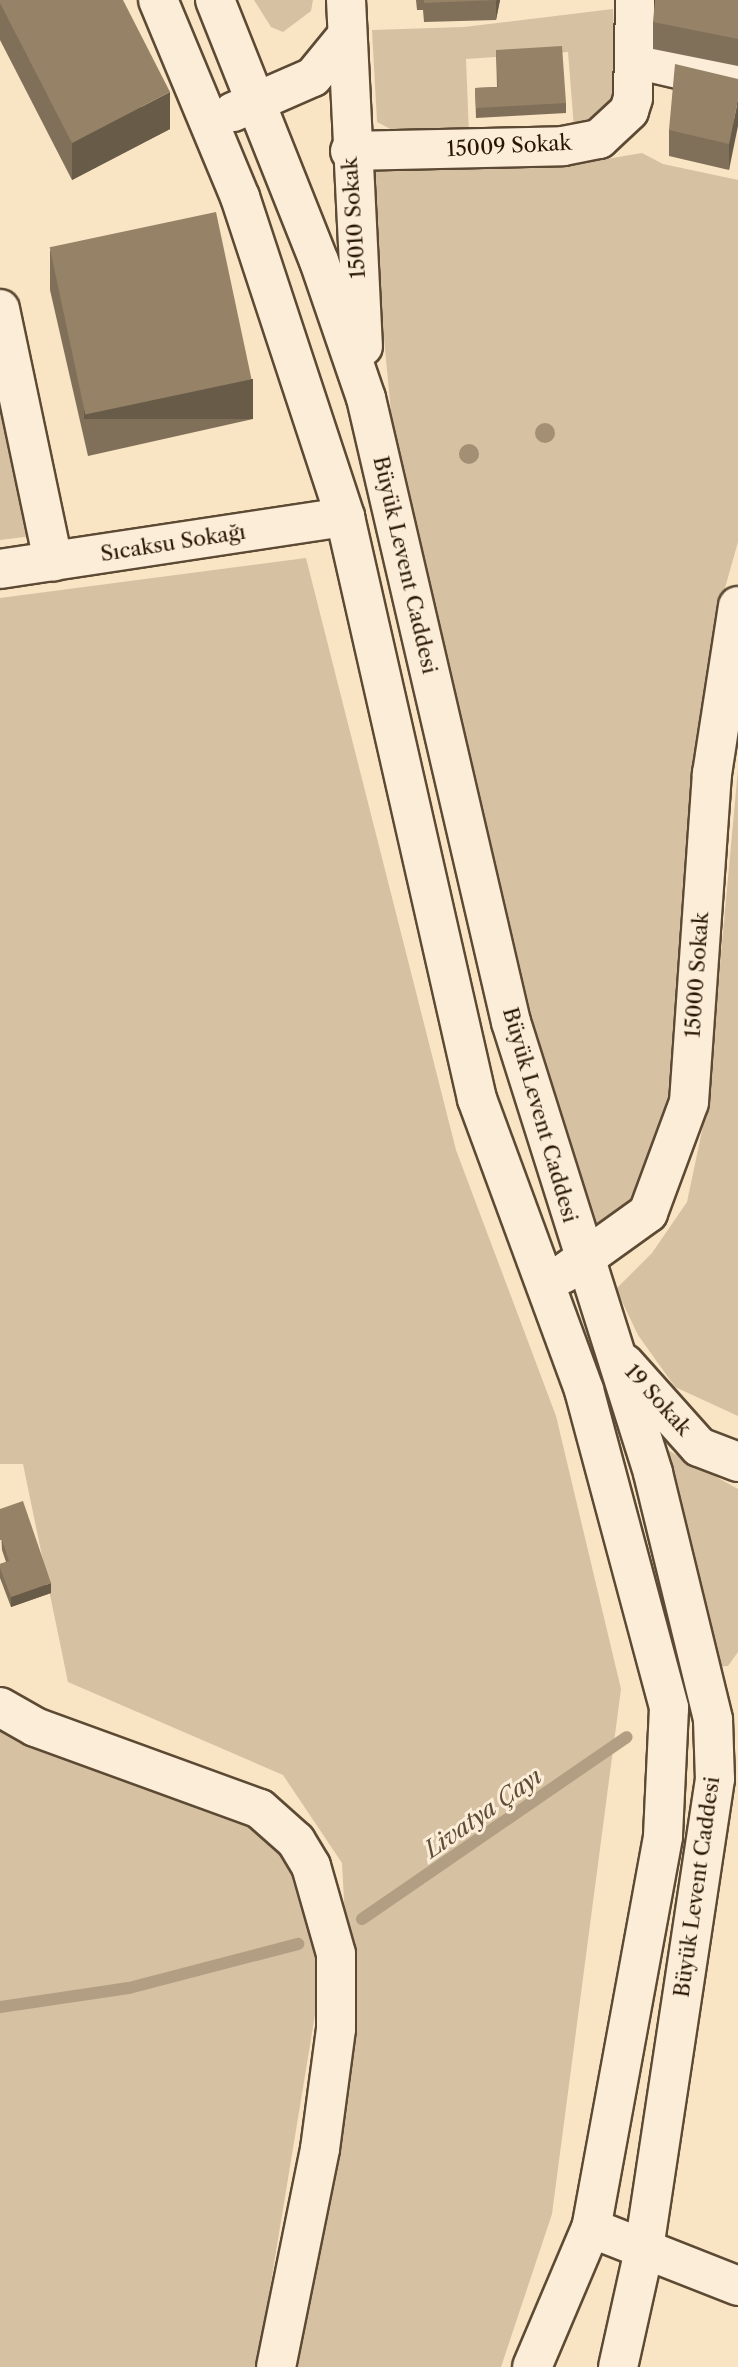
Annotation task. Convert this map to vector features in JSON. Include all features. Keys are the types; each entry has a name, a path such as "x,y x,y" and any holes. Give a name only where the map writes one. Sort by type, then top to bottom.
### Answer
{"street":[{"name":"Büyük Levent Caddesi","path":"158,0 208,121 345,517 477,1099 545,1282 598,1440 669,1708 663,1837 591,2228 532,2367"},
{"name":"Büyük Levent Caddesi","path":"215,0 258,103 366,398 511,1022 725,1708 644,2250 618,2367"},
{"name":"15010 Sokak","path":"346,0 349,151 366,398"},
{"name":"15009 Sokak","path":"349,151 564,146 599,139 629,111 635,59 635,0"},
{"path":"208,121 258,103 313,77 345,38"},
{"path":"635,59 738,83"},
{"path":"0,309 53,561"},
{"name":"Sıcaksu Sokağı","path":"0,569 345,517"},
{"name":"15000 Sokak","path":"545,1282 585,1264 648,1213 689,1102 712,774 738,606"},
{"name":"19 Sokak","path":"616,1353 699,1447"},
{"name":"19 Sokak","path":"598,1440 615,1433 642,1436 699,1447 738,1462"},
{"path":"0,1707 35,1727 260,1809 296,1841 312,1866 335,1954 336,2029 320,2149 276,2367"},
{"path":"669,1708 725,1708"},
{"path":"591,2228 738,2286"}],"shaded area":[{"path":"254,0 313,0 311,11 283,32 271,27"},
{"path":"613,9 618,102 612,113 574,128 568,52 466,59 469,135 398,133 377,122 372,30 464,27"},
{"path":"642,153 663,164 738,180 738,542 721,602 676,1073 655,1164 630,1213 594,1233 572,1188 392,422 367,163 560,167"},
{"path":"0,387 32,536 0,540"},
{"path":"306,558 456,1150 556,1416 621,1689 552,2214 501,2367 292,2367 351,2029 342,1863 283,1775 68,1682 23,1464 0,1464 0,598"},
{"path":"738,769 738,1416 675,1387 638,1335 616,1289 652,1253 687,1202 707,1107"},
{"path":"664,1448 738,1489 738,1652 728,1666 710,1667"},
{"path":"0,1726 255,1820 293,1864 324,1960 257,2367 0,2367"}],"building":[{"path":"0,0 123,0 170,92 72,143"},
{"path":"424,0 497,0 424,3"},
{"path":"655,0 738,0 738,39 653,22"},
{"path":"562,46 566,103 476,108 475,88 498,87 496,50"},
{"path":"675,64 738,79 738,100 729,144 669,130"},
{"path":"216,212 252,379 85,415 50,247"},
{"path":"23,1501 51,1583 11,1597 0,1568 0,1564 9,1561 0,1540 0,1509"}],"waterway":[{"name":"Livatya Çayı","path":"362,1919 627,1737"},
{"name":"Livatya Çayı","path":"0,2007 129,1988 298,1944"}]}
